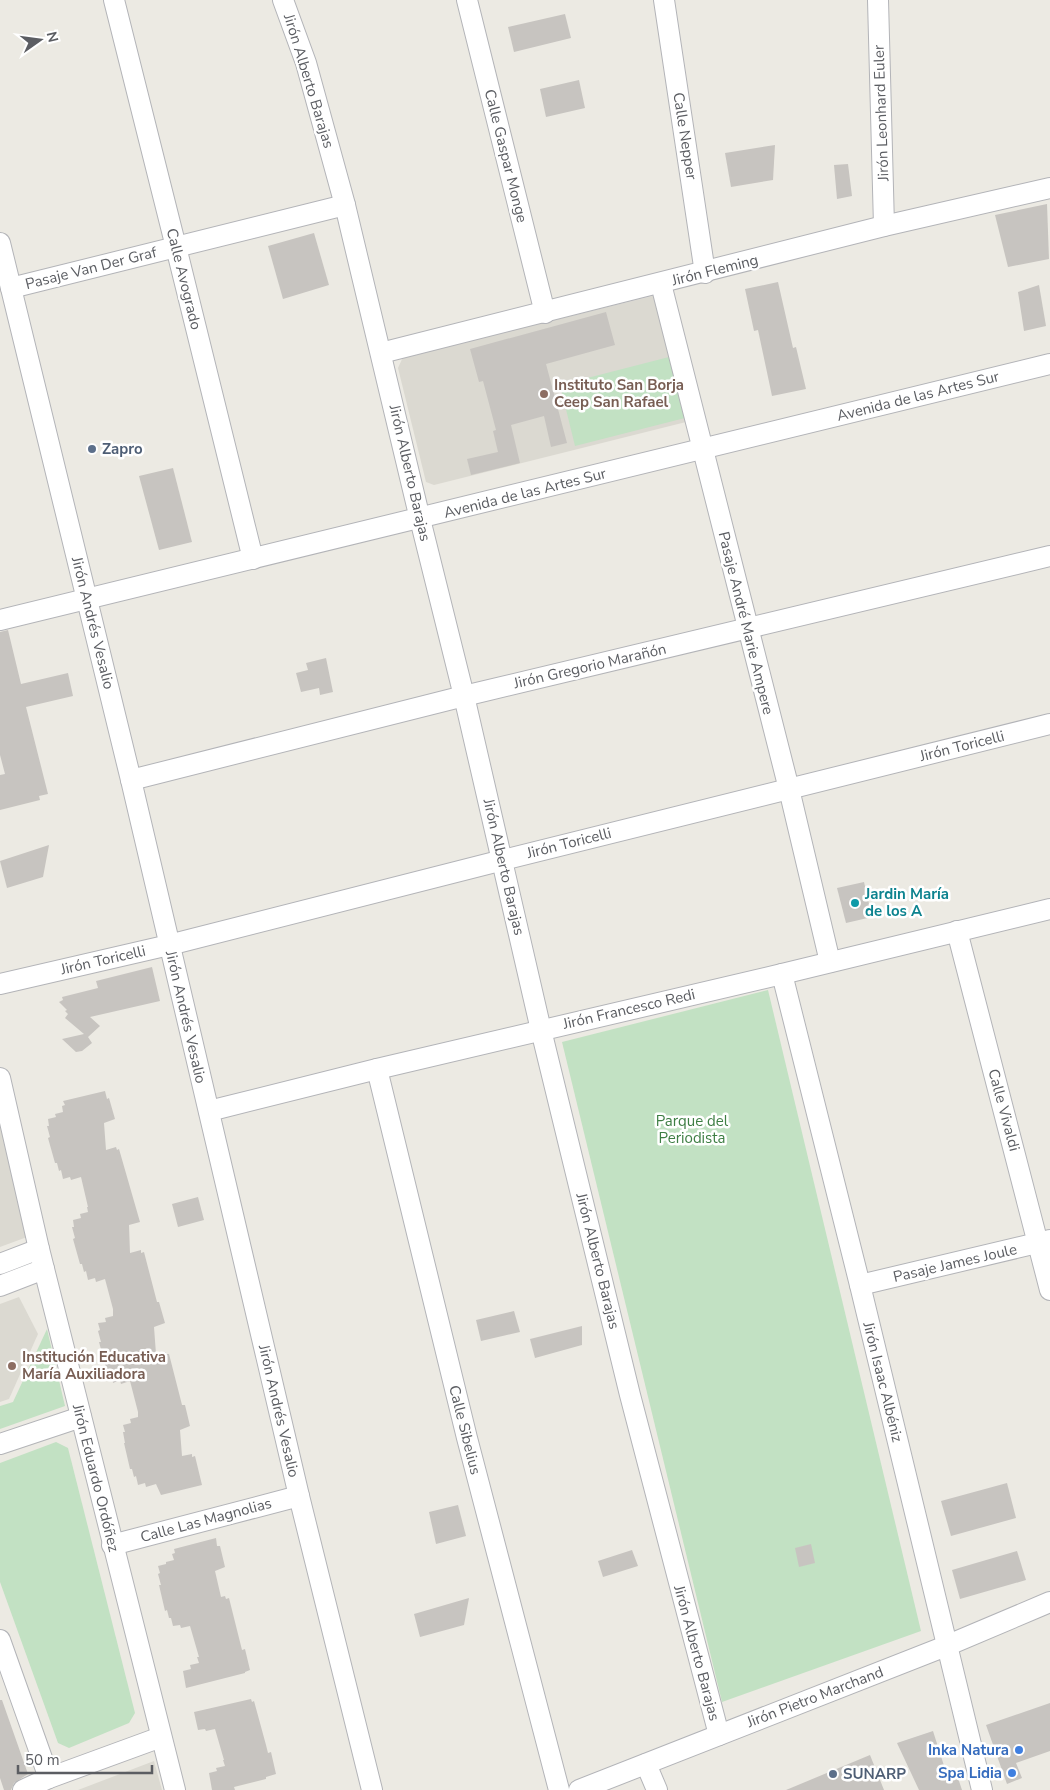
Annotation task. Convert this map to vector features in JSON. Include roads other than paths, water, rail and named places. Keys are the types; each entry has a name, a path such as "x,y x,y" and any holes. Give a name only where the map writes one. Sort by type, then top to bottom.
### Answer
{"street":[{"name":"Calle Avogrado","path":"114,0 253,559"},
{"name":"Jirón Alberto Barajas","path":"283,0 306,63 345,204 503,860 541,1030 630,1395 718,1735"},
{"name":"Calle Gaspar Monge","path":"467,0 545,313"},
{"name":"Calle Nepper","path":"664,0 705,273"},
{"name":"Jirón Leonhard Euler","path":"878,0 884,226"},
{"name":"Jirón Fleming","path":"381,353 705,273 884,226 1050,188"},
{"name":"Pasaje Van Der Graf","path":"11,288 345,204"},
{"name":"Jirón Andrés Vesalio","path":"0,243 131,780 299,1496 372,1790"},
{"name":"Pasaje André Marie Ampere","path":"661,284 830,962"},
{"name":"Avenida de las Artes Sur","path":"0,620 1050,364"},
{"name":"Jirón Gregorio Marañón","path":"131,780 464,696 1050,556"},
{"name":"Jirón Toricelli","path":"0,984 169,945 1050,724"},
{"name":"Jirón Francesco Redi","path":"209,1111 377,1069 1050,909"},
{"name":"Calle Vivaldi","path":"957,931 1044,1241 1050,1290"},
{"name":"Jirón Isaac Albéniz","path":"782,974 982,1790"},
{"name":"Calle Sibelius","path":"377,1069 467,1438 559,1790"},
{"name":"Jirón Eduardo Ordóñez","path":"0,1078 80,1417 175,1790"},
{"name":"Pasaje James Joule","path":"860,1286 1044,1241"},
{"path":"0,1264 39,1249"},
{"path":"0,1286 44,1269"},
{"path":"0,1444 80,1417"},
{"name":"Calle Las Magnolias","path":"112,1544 299,1496"},
{"name":"Jirón Pietro Marchand","path":"579,1790 946,1646 1050,1602"},
{"path":"0,1640 49,1778"},
{"path":"23,1790 49,1778 161,1737"},
{"path":"646,1764 657,1790"}],"place":[{"name":"Instituto San Borja Ceep San Rafael","path":"544,394"},
{"name":"Zapro","path":"92,449"},
{"name":"Jardin María de los A","path":"855,903"},
{"name":"Institución Educativa María Auxiliadora","path":"12,1366"},
{"name":"Inka Natura","path":"1019,1750"},
{"name":"Spa Lidia","path":"1012,1773"},
{"name":"SUNARP","path":"833,1774"}],"park label":[{"name":"Parque del Periodista","path":"692,1130"}]}
